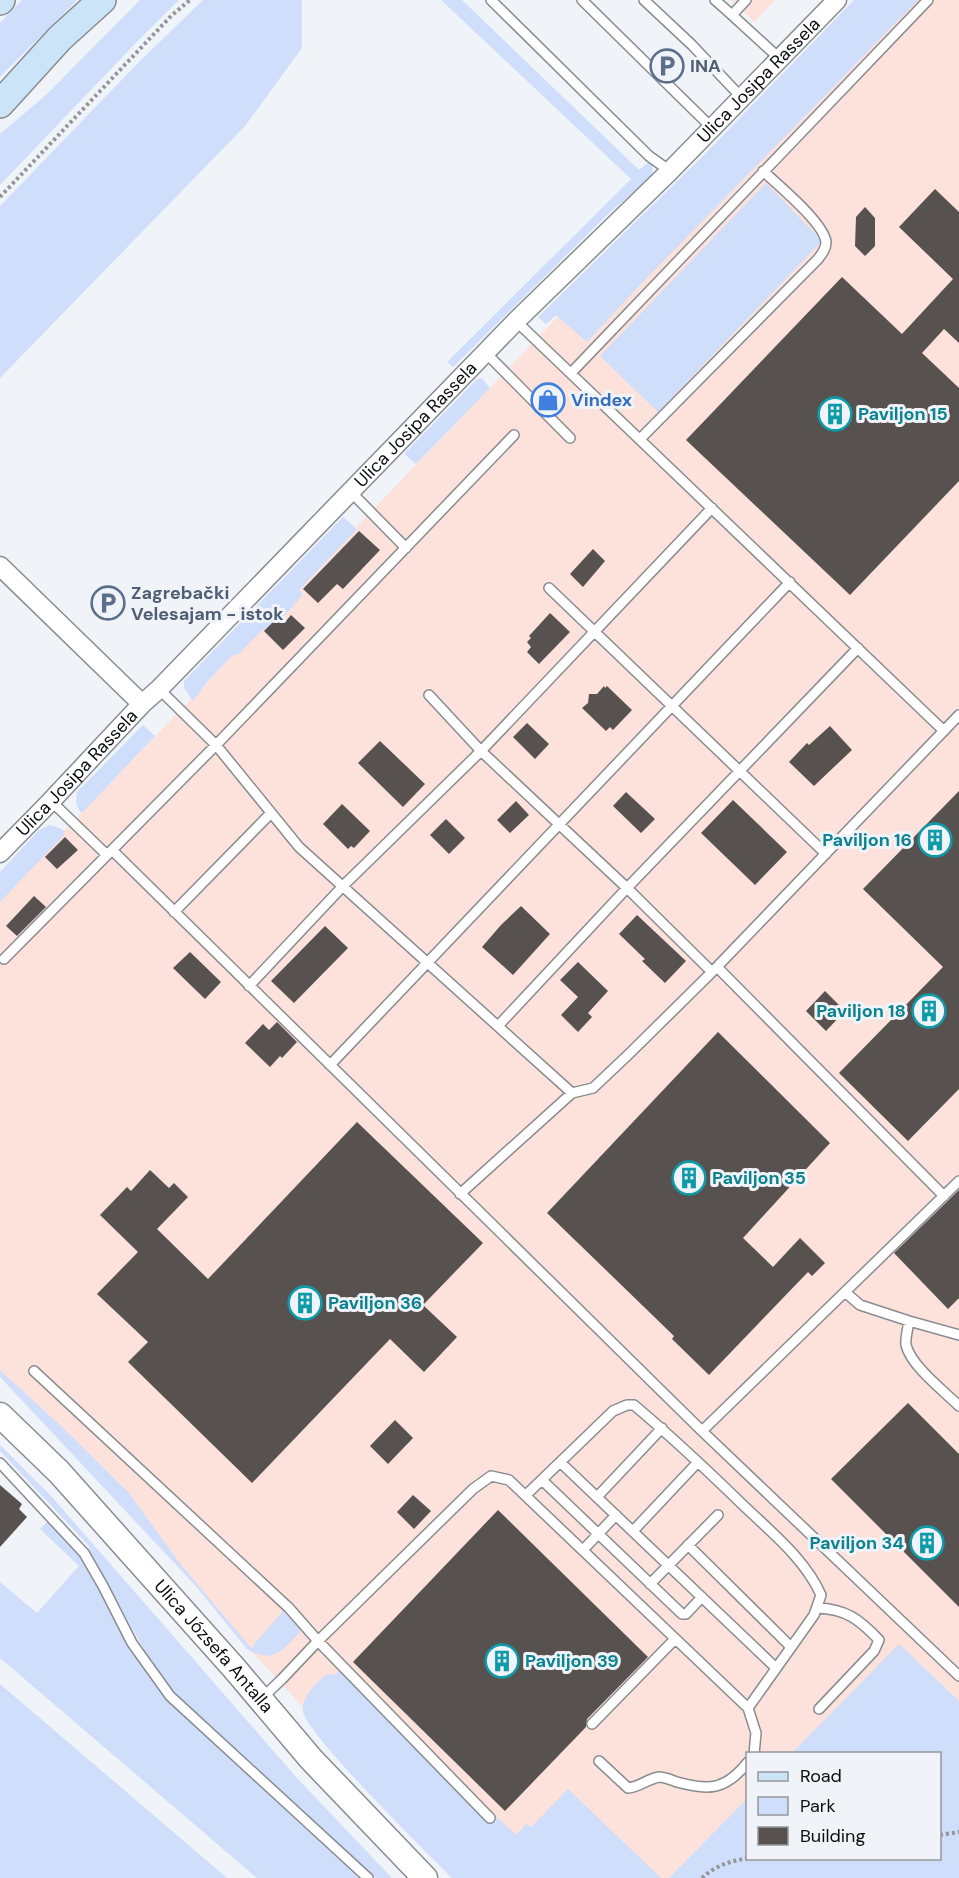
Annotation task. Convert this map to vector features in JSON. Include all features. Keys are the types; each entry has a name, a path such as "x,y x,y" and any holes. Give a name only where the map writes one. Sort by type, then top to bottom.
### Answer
{"main road":[{"path":"0,104 60,38 102,0"}],"street":[{"name":"Ulica Josipa Rassela","path":"0,853 485,352 670,171 837,0"},
{"path":"0,566 142,704"},
{"name":"Ulica Józsefa Antalla","path":"0,1415 59,1473 226,1659 311,1759 425,1878"}],"lane":[{"path":"491,0 649,156 670,171"},
{"path":"582,0 712,128"},
{"path":"644,0 692,45 741,97"},
{"path":"715,0 779,58"},
{"path":"732,15 746,0"},
{"path":"571,373 928,0"},
{"path":"640,439 825,250 826,241 823,233 813,219 763,171"},
{"path":"516,321 944,731"},
{"path":"485,352 570,438"},
{"path":"4,959 216,745 514,435"},
{"path":"350,491 406,548"},
{"path":"249,986 343,886 481,751 712,508"},
{"path":"330,1065 790,582"},
{"path":"549,588 826,854"},
{"path":"498,1026 858,648"},
{"path":"159,689 216,745 299,847 572,1093"},
{"path":"429,695 481,751 714,969 944,1196"},
{"path":"460,1194 572,1093 593,1088 714,969 959,716"},
{"path":"51,801 174,912 702,1431 959,1676"},
{"path":"174,912 271,813"},
{"path":"702,1431 959,1181"},
{"path":"845,1292 860,1305 909,1322 959,1335"},
{"path":"909,1322 906,1343 910,1353 917,1364 959,1406"},
{"path":"34,1371 289,1608 318,1641 490,1818"},
{"path":"526,1496 613,1411 627,1405 634,1405 698,1462 788,1548 814,1580 821,1595 813,1615 748,1708"},
{"path":"597,1497 662,1428"},
{"path":"560,1462 776,1668"},
{"path":"633,1531 698,1462"},
{"path":"0,1463 84,1553 132,1643 170,1696 368,1878"},
{"path":"260,1700 473,1489 490,1476 509,1480 748,1708 756,1733 754,1752"},
{"path":"542,1480 684,1615 702,1597"},
{"path":"583,1550 616,1515"},
{"path":"650,1584 718,1515"},
{"path":"688,1545 791,1647"},
{"path":"816,1608 844,1611 862,1623 879,1640 874,1651 819,1709"},
{"path":"592,1724 675,1639"},
{"path":"599,1761 628,1788 637,1787 649,1780 661,1777 702,1788 722,1786 746,1763"}],"path":[{"path":"0,196 171,16 190,0"},
{"path":"941,1835 959,1832"},
{"path":"702,1878 715,1867 730,1861 746,1858"}],"shaded area":[{"path":"731,0 775,0 754,22"},
{"path":"859,0 869,2 871,0 959,0 959,1878 461,1878 251,1651 196,1584 51,1421 0,1370 0,898"}],"green space":[{"path":"22,0 77,0 0,77 0,23"},
{"path":"140,0 179,0 0,185 0,134 47,94"},
{"path":"203,0 302,0 302,48 245,126 0,378 0,206 139,62"},
{"path":"441,0 462,0 639,170 651,160 653,169 651,177 608,214 453,367 447,362 631,179"},
{"path":"854,0 918,0 587,342 556,315 546,324 538,317 703,156"},
{"path":"766,183 822,241 658,412 600,356"},
{"path":"482,378 490,388 416,464 404,454 477,379"},
{"path":"343,517 357,529 299,590 303,595 268,634 263,629 240,653 232,656 207,682 193,701 184,688 184,681"},
{"path":"143,725 155,736 82,813 77,806 77,792"},
{"path":"49,825 65,831 64,835 0,902 0,872 39,830"},
{"path":"0,1370 128,1492 182,1566 251,1648 283,1611 301,1631 283,1649 272,1655 257,1654 247,1649 194,1584 0,1377"},
{"path":"0,1445 52,1497 296,1777 392,1878 376,1878 176,1696 149,1658 89,1553 89,1546 0,1451"},
{"path":"48,1521 71,1545 94,1577 136,1654 168,1701 359,1878 257,1878 0,1658 0,1582 37,1613 79,1566 40,1529"},
{"path":"899,1644 959,1701 959,1878 669,1878 746,1800 746,1860 941,1860 941,1752 793,1752"},
{"path":"342,1669 516,1835 526,1824 531,1827 568,1789 661,1878 452,1878 345,1767 309,1723 303,1711 308,1695 324,1677 328,1674 335,1675"},
{"path":"0,1684 227,1878 0,1878"}],"building":[{"name":"Paviljon 15","path":"935,189 959,212 959,343 944,329 922,353 959,388 959,481 850,595 686,440 842,277 902,334 953,279 899,227"},
{"path":"865,207 875,218 875,246 865,256 855,246 856,217"},
{"path":"359,531 380,550 343,589 337,584 318,603 303,589"},
{"path":"593,549 605,561 583,587 570,574"},
{"path":"550,613 570,632 539,664 527,652 531,647 527,642 531,638 529,636"},
{"path":"291,615 305,628 283,650 264,631 279,616 285,622"},
{"path":"604,686 605,688 607,686 632,710 613,730 610,727 606,731 582,708 588,703 589,694 597,694"},
{"path":"527,723 549,744 535,759 513,737"},
{"path":"830,726 852,750 814,786 789,762 807,743 809,745"},
{"path":"380,741 425,784 403,807 358,763"},
{"path":"959,791 959,1089 908,1141 839,1073 943,967 863,889"},
{"path":"626,792 655,819 641,833 613,806"},
{"path":"733,800 787,852 755,885 701,833"},
{"path":"516,801 529,815 510,833 497,820"},
{"path":"342,804 370,831 354,848 351,846 348,849 323,824"},
{"path":"446,819 465,838 449,854 430,835"},
{"path":"65,837 78,850 57,869 45,857"},
{"path":"34,896 46,907 17,936 6,926"},
{"path":"521,906 550,934 513,975 482,947"},
{"path":"637,915 686,961 665,983 642,961 645,959 619,934"},
{"path":"325,926 348,948 294,1003 271,981"},
{"path":"190,952 221,982 205,999 173,968"},
{"path":"578,962 608,991 588,1013 592,1017 578,1032 561,1015 578,997 560,980"},
{"path":"825,991 845,1011 826,1031 806,1011"},
{"path":"277,1022 297,1042 270,1067 245,1043 263,1024 269,1030"},
{"name":"Paviljon 35","path":"718,1032 830,1143 743,1238 773,1267 800,1238 825,1263 812,1276 808,1272 709,1375 672,1339 674,1336 547,1213"},
{"name":"Paviljon 36","path":"357,1122 483,1243 423,1305 457,1337 424,1372 390,1339 252,1483 128,1362 148,1342 97,1294 138,1252 100,1215 127,1187 131,1191 150,1170 169,1188 174,1183 188,1197 157,1229 208,1279"},
{"path":"959,1190 959,1298 948,1309 894,1253"},
{"name":"Paviljon 34","path":"908,1403 959,1454 959,1607 831,1479"},
{"path":"395,1420 413,1438 388,1464 370,1446"},
{"path":"0,1485 22,1504 19,1509 27,1517 0,1547"},
{"path":"413,1495 431,1511 414,1529 397,1512"},
{"name":"Paviljon 39","path":"498,1510 648,1657 587,1719 586,1727 505,1811 353,1662"}],"place":[{"name":"INA","path":"667,66"},
{"name":"Vindex","path":"548,400"},
{"name":"Paviljon 15","path":"835,414"},
{"name":"Zagrebački Velesajam - istok","path":"108,603"},
{"name":"Paviljon 16","path":"935,840"},
{"name":"Paviljon 18","path":"929,1011"},
{"name":"Paviljon 35","path":"689,1178"},
{"name":"Paviljon 36","path":"305,1303"},
{"name":"Paviljon 34","path":"927,1543"},
{"name":"Paviljon 39","path":"502,1661"}]}
